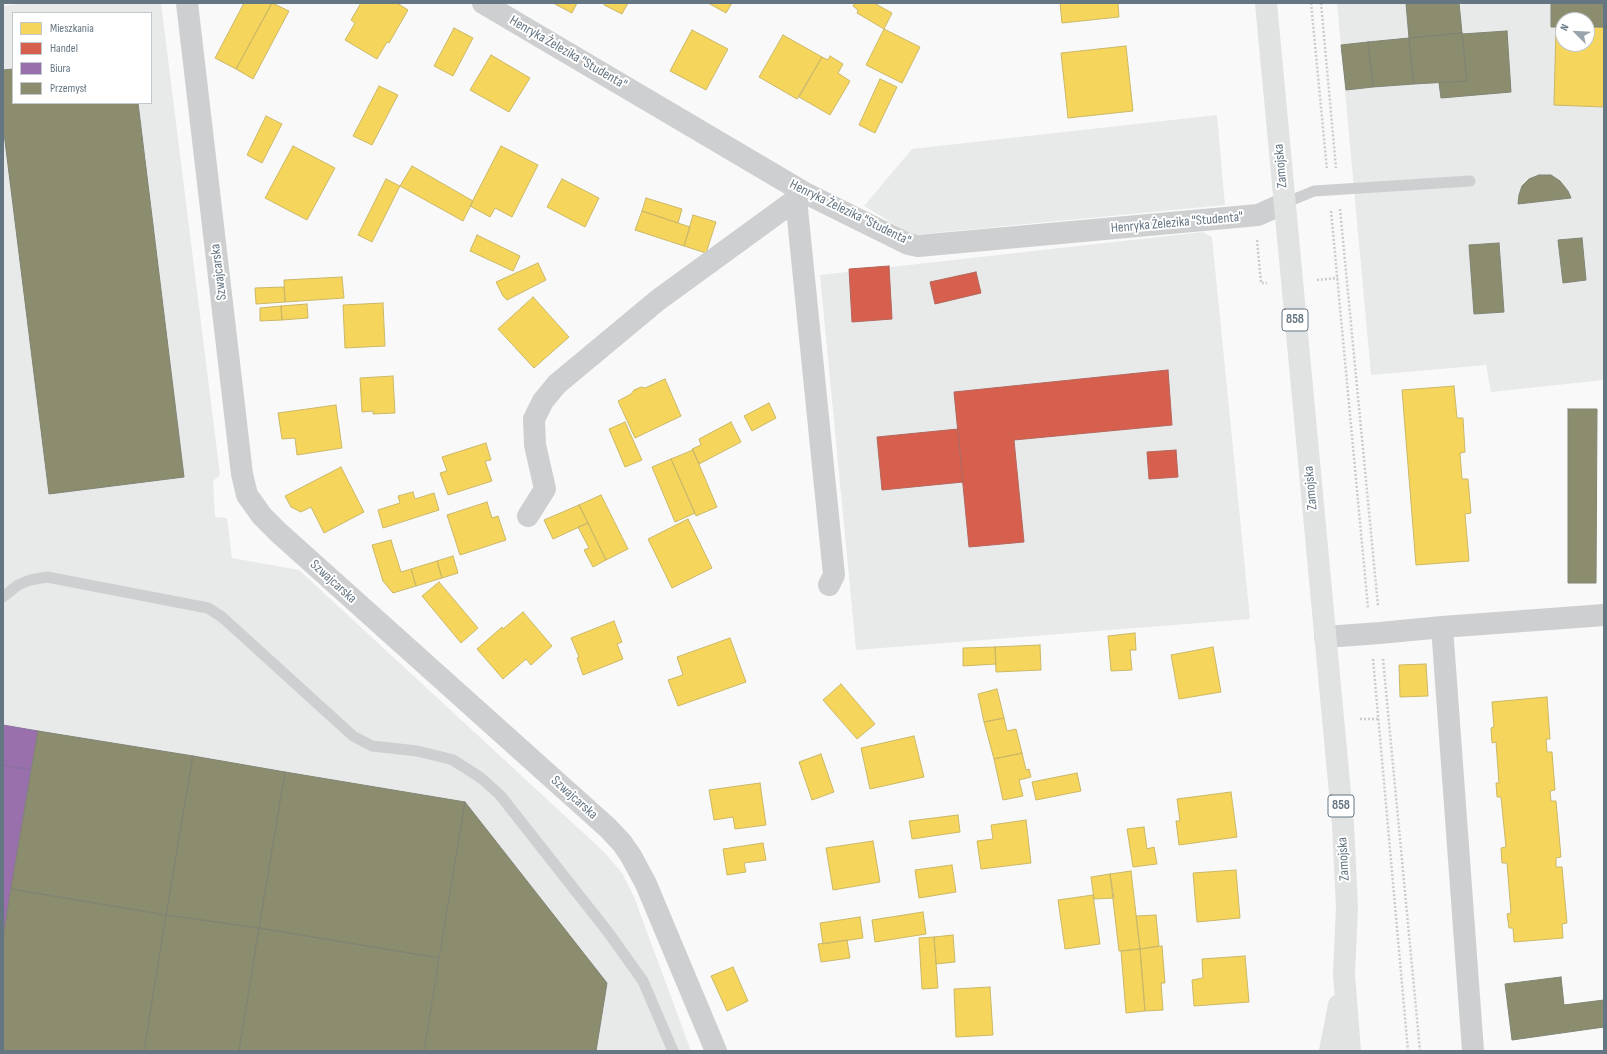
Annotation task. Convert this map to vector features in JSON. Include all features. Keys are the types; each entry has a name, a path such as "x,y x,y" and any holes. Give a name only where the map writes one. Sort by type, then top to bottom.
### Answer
{"main road":[{"name":"Zamojska","path":"1266,3 1343,825 1347,907 1344,974 1350,1051"},
{"name":"Zamojska","path":"1330,1051 1344,974"}],"street":[{"name":"Szwajcarska","path":"187,3 242,474 247,495 262,516 278,532 608,828 622,843 646,884 716,1051"},
{"name":"Henryka Żelezika \"Studenta\"","path":"483,3 800,196 908,244 918,246 1258,215 1284,203"},
{"path":"528,516 545,489 535,444 534,419 543,401 557,384 658,300 800,196"},
{"path":"800,196 834,575 829,585"},
{"path":"1325,637 1604,614"},
{"path":"1442,627 1473,1051"}],"lane":[{"path":"1284,203 1314,191 1470,181"},
{"path":"3,597 18,585 30,580 47,577 208,608 222,618 353,736 372,746 422,752 453,760 481,778 500,795 608,932 643,981 673,1051"}],"path":[{"path":"1311,3 1334,190 1375,634 1420,1051"},
{"path":"1321,3 1334,190 1375,634 1408,1051"}],"shaded area":[{"path":"25,3 161,3 220,475 213,481 215,517 227,518 232,558 299,570 604,852 622,873 634,897 691,1051 3,1051 3,6"},
{"path":"1337,3 1604,3 1604,380 1491,392 1486,365 1371,375"},
{"path":"1217,115 1225,205 912,235 864,206 912,149"},
{"path":"1203,232 1212,237 1250,619 856,650 820,275"}],"building: Mieszkania":[{"path":"244,3 272,3 236,69 215,58"},
{"path":"272,3 289,11 253,79 236,69"},
{"path":"361,3 397,3 408,10 389,43 387,42 377,59 345,40 355,23 351,20"},
{"path":"553,3 577,3 572,13"},
{"path":"605,3 628,3 622,14 604,5"},
{"path":"708,3 732,3 726,13"},
{"path":"855,3 874,3 892,13 884,29 857,13 858,10 853,6"},
{"path":"1060,3 1118,3 1119,17 1062,23"},
{"path":"1595,27 1604,27 1604,107 1554,105 1555,52 1595,52"},
{"path":"454,28 473,38 453,76 434,66"},
{"path":"884,29 920,47 902,83 866,65"},
{"path":"692,30 728,49 706,90 670,71"},
{"path":"783,35 822,57 797,99 759,77"},
{"path":"1126,46 1133,111 1068,118 1061,53"},
{"path":"491,55 530,78 509,112 470,90"},
{"path":"830,56 843,64 838,73 850,81 830,115 799,97 822,57 828,60"},
{"path":"880,79 897,87 875,133 859,125"},
{"path":"379,86 398,95 372,145 353,136"},
{"path":"266,116 282,124 262,163 247,155"},
{"path":"293,146 335,168 307,220 265,198"},
{"path":"501,146 538,165 512,217 495,208 490,217 470,206"},
{"path":"412,166 473,201 463,221 400,186"},
{"path":"386,179 400,186 372,242 358,235"},
{"path":"562,179 599,198 585,227 547,207"},
{"path":"646,198 682,209 678,223 642,211"},
{"path":"642,211 690,227 684,246 635,230"},
{"path":"693,215 716,222 706,253 684,246"},
{"path":"477,235 520,256 513,271 470,251"},
{"path":"538,263 546,280 507,300 503,296 496,282"},
{"path":"342,277 344,298 285,302 284,280"},
{"path":"284,287 285,302 256,304 255,288"},
{"path":"533,297 569,337 534,368 498,329"},
{"path":"383,303 385,346 345,348 343,305"},
{"path":"307,304 308,318 282,320 281,306"},
{"path":"281,306 282,320 260,321 260,308"},
{"path":"393,376 395,413 373,414 373,411 362,412 360,378"},
{"path":"665,379 681,416 635,438 618,401 631,394 634,390 641,387 645,388"},
{"path":"1454,386 1457,418 1463,418 1465,452 1460,453 1462,479 1468,479 1471,513 1465,514 1469,561 1416,565 1402,390"},
{"path":"769,403 776,418 752,431 744,416"},
{"path":"336,405 342,448 297,455 295,438 282,439 278,413"},
{"path":"625,422 642,460 625,467 609,429"},
{"path":"731,422 741,442 699,464 692,449 701,445 699,439"},
{"path":"486,443 491,460 485,461 492,481 448,495 440,473 447,471 442,457"},
{"path":"693,450 717,507 696,516 671,459"},
{"path":"671,459 695,513 675,522 652,467"},
{"path":"341,467 364,512 324,533 311,507 301,512 291,507 285,496"},
{"path":"413,492 415,499 434,493 439,510 383,528 378,510 400,503 398,496"},
{"path":"601,495 628,549 606,560 579,505"},
{"path":"487,502 492,518 498,516 506,540 460,555 447,515"},
{"path":"579,505 588,523 553,539 544,520"},
{"path":"688,519 712,568 672,588 648,539"},
{"path":"588,523 606,560 593,567 584,550 589,548 578,527"},
{"path":"391,540 401,572 411,569 416,586 393,593 383,581 372,545"},
{"path":"453,556 458,573 442,578 437,561"},
{"path":"437,561 442,578 416,586 411,569"},
{"path":"439,582 478,628 461,643 422,596"},
{"path":"523,612 552,646 531,665 526,659 503,679 477,649 502,627 503,629"},
{"path":"614,621 622,642 617,644 623,659 583,675 577,658 579,657 571,638"},
{"path":"1135,633 1136,650 1130,650 1132,670 1111,671 1108,636"},
{"path":"730,638 746,682 678,706 668,680 683,675 677,657"},
{"path":"1040,645 1041,670 996,672 995,647"},
{"path":"995,647 996,664 963,666 963,648"},
{"path":"1213,647 1221,692 1179,699 1171,655"},
{"path":"1426,664 1428,696 1400,697 1399,665"},
{"path":"841,684 875,724 857,739 823,700"},
{"path":"997,689 1004,718 984,722 978,694"},
{"path":"1547,697 1550,739 1546,739 1547,752 1552,752 1555,790 1550,791 1551,801 1556,801 1561,857 1556,858 1556,867 1562,867 1567,923 1562,924 1563,938 1514,942 1513,928 1509,928 1507,914 1511,913 1507,863 1502,863 1501,848 1506,847 1501,797 1497,797 1496,783 1499,783 1496,742 1492,743 1491,728 1494,727 1492,702"},
{"path":"1004,718 1007,731 1016,729 1022,753 994,759 984,722"},
{"path":"914,736 924,777 870,789 861,748"},
{"path":"1022,753 1026,770 1029,769 1031,777 1019,780 1023,796 1003,800 994,759"},
{"path":"821,754 834,792 812,800 799,762"},
{"path":"1077,773 1081,791 1036,800 1032,782"},
{"path":"760,783 766,825 735,829 733,817 714,820 709,790"},
{"path":"1231,792 1237,837 1179,845 1176,821 1180,821 1177,799"},
{"path":"958,815 960,832 912,839 909,821"},
{"path":"1026,820 1031,863 981,869 977,841 993,839 991,825"},
{"path":"1144,827 1147,849 1154,847 1157,864 1133,867 1127,829"},
{"path":"873,841 880,882 833,890 826,848"},
{"path":"763,843 766,860 744,863 746,872 727,875 723,849"},
{"path":"952,865 956,892 919,898 915,870"},
{"path":"1236,870 1240,918 1197,922 1193,873"},
{"path":"1131,871 1140,949 1119,951 1110,874"},
{"path":"1110,874 1114,898 1094,899 1091,877"},
{"path":"1093,895 1100,944 1065,949 1058,900"},
{"path":"923,912 926,934 875,942 872,920"},
{"path":"1156,915 1159,946 1140,949 1136,916"},
{"path":"860,917 863,938 823,944 820,923"},
{"path":"953,935 955,962 936,964 934,937"},
{"path":"934,937 938,988 922,989 919,938"},
{"path":"847,940 850,958 821,962 818,944"},
{"path":"1162,946 1165,983 1161,983 1163,1010 1145,1011 1140,949"},
{"path":"1140,949 1145,1011 1126,1013 1121,951"},
{"path":"1245,956 1249,1002 1194,1006 1192,980 1203,978 1202,959"},
{"path":"733,967 748,1001 727,1011 711,976"},
{"path":"990,987 993,1035 956,1037 954,989"}],"building: Handel":[{"path":"889,266 892,319 852,322 849,269"},
{"path":"976,272 981,293 935,304 930,282"},
{"path":"1168,370 1172,425 1014,440 1024,542 969,547 954,392"},
{"path":"958,429 963,482 882,490 877,437"},
{"path":"1176,450 1178,477 1149,479 1147,452"}],"building: Biura":[{"path":"3,725 38,731 31,770 3,765"},
{"path":"3,765 31,770 3,939"}],"building: Przemysł":[{"path":"1406,3 1459,3 1462,33 1409,38"},
{"path":"1551,3 1604,3 1604,27 1595,27 1595,12 1555,12 1555,27 1551,27"},
{"path":"1507,31 1511,92 1441,98 1439,83 1467,81 1462,34"},
{"path":"1462,33 1467,81 1414,84 1409,38"},
{"path":"1409,38 1414,84 1373,87 1368,42"},
{"path":"1368,42 1373,87 1346,90 1341,45"},
{"path":"12,69 12,104 138,104 184,477 49,494 3,125 3,70"},
{"path":"1539,175 1551,175 1560,181 1568,191 1571,198 1518,204 1522,186 1529,179"},
{"path":"1582,238 1586,280 1563,283 1558,240"},
{"path":"1499,243 1504,312 1474,314 1469,245"},
{"path":"1568,409 1597,409 1596,583 1568,583"},
{"path":"38,731 193,756 166,915 11,889"},
{"path":"193,756 285,772 259,928 166,915"},
{"path":"285,772 465,802 439,958 259,928"},
{"path":"465,802 607,983 596,1051 424,1051"},
{"path":"11,889 166,915 144,1051 3,1051 3,939"},
{"path":"166,915 259,928 239,1051 144,1051"},
{"path":"259,928 439,958 424,1051 239,1051"},
{"path":"1561,977 1564,1005 1604,1000 1604,1027 1512,1040 1505,984"}]}
